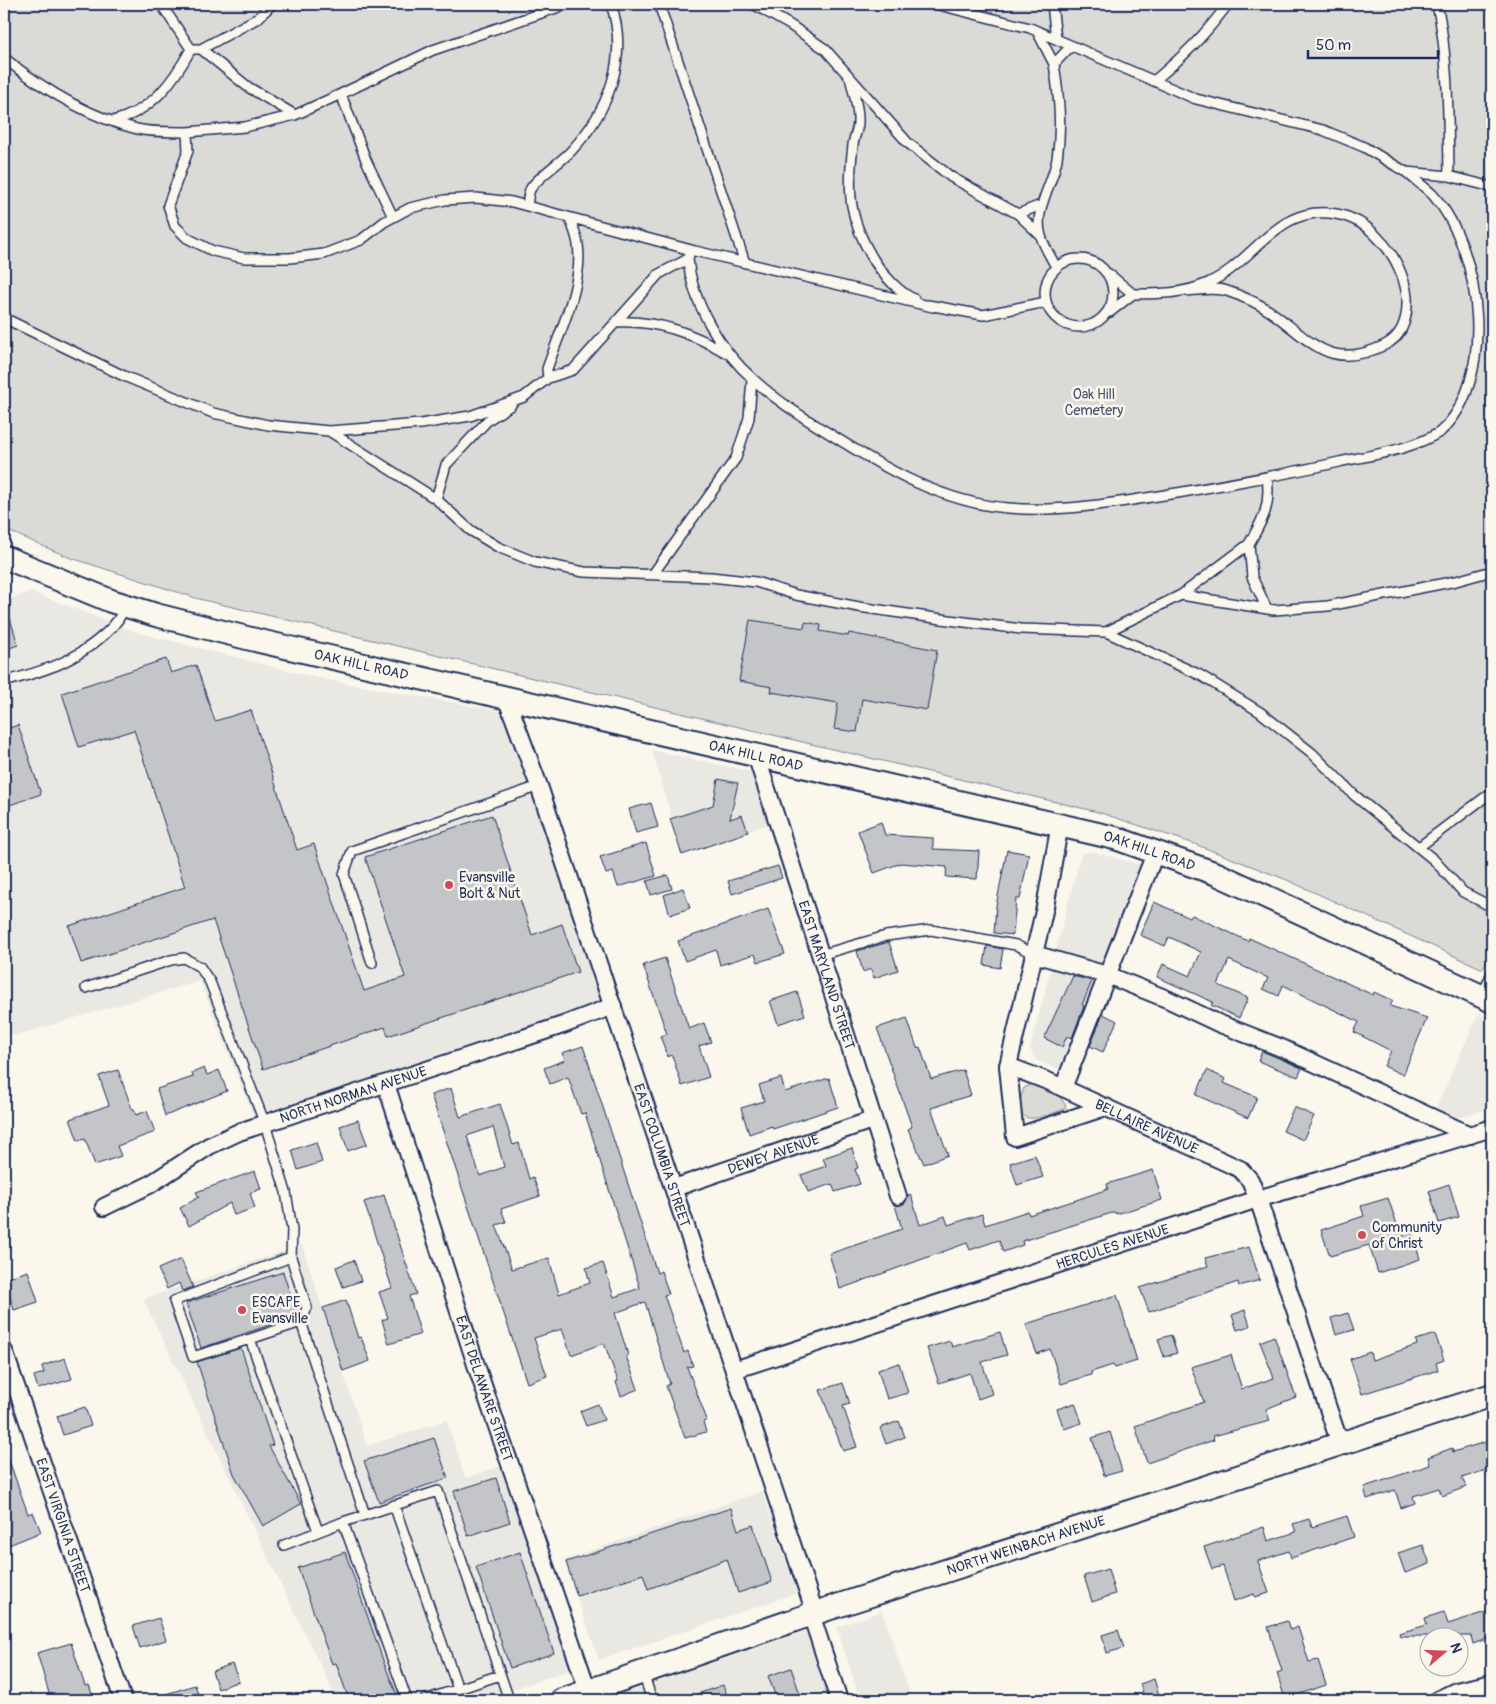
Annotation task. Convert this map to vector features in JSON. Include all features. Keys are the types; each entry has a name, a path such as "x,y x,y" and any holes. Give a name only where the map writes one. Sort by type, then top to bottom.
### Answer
{"main road":[{"name":"OAK HILL ROAD","path":"4,557 78,589 125,605 251,639 1060,824 1156,852 1252,890 1487,998"},
{"name":"NORTH WEINBACH AVENUE","path":"562,1700 813,1614 1492,1395"}],"street":[{"name":"EAST COLUMBIA STREET","path":"506,697 539,786 674,1188 813,1614 838,1700"},
{"name":"EAST MARYLAND STREET","path":"756,755 898,1196"},
{"path":"1060,824 1056,853 1008,1066 1016,1137 1106,1107"},
{"path":"1063,1088 1156,852"},
{"path":"1034,954 1107,975 1284,1049 1470,1135"},
{"name":"NORTH NORMAN AVENUE","path":"104,1208 149,1185 209,1146 265,1124 563,1025 613,1006"},
{"name":"BELLAIRE AVENUE","path":"1008,1066 1106,1107 1240,1169 1250,1180 1340,1444"},
{"name":"EAST DELAWARE STREET","path":"386,1084 478,1372 567,1635 588,1691"},
{"name":"DEWEY AVENUE","path":"674,1188 872,1120"},
{"name":"HERCULES AVENUE","path":"734,1370 1258,1199 1492,1128"},
{"name":"EAST VIRGINIA STREET","path":"4,1350 123,1700"},
{"path":"1437,1700 1456,1691 1492,1683"}],"lane":[{"path":"161,4 191,49"},
{"path":"191,49 201,49 258,18 272,4"},
{"path":"4,58 25,75 72,104 112,121 139,130 187,132 253,125 295,115 433,50 560,5 570,4"},
{"path":"527,206 531,188 570,152 587,133 614,80 618,52 618,24 611,4"},
{"path":"659,4 745,263"},
{"path":"753,4 790,25 825,50 908,143 952,177 1018,214 1040,235 1056,267"},
{"path":"935,4 1037,32 1196,99 1323,130 1364,147 1406,172 1433,196 1464,247 1477,284 1487,336"},
{"path":"1052,4 1056,40"},
{"path":"1154,81 1200,40 1228,4"},
{"path":"1437,4 1443,32 1447,82 1449,176"},
{"path":"1037,32 1054,64 1061,106 1056,161 1041,205 1040,235"},
{"path":"1054,64 1071,46"},
{"path":"112,121 127,117 144,109 174,80 191,49"},
{"path":"201,49 248,88 295,115"},
{"path":"850,77 858,123 853,143 850,180 852,216 860,239 880,270 907,296 934,307"},
{"path":"341,94 366,160 393,217"},
{"path":"187,132 188,151 168,205 176,226 187,238 213,251 244,258 290,258 324,254 361,240 393,217 410,208 445,200 476,198 512,202 689,254 745,263 934,307 983,315 1046,302"},
{"path":"1406,172 1449,176 1492,188"},
{"path":"1018,214 1041,205"},
{"path":"1133,294 1097,323 1086,327 1074,328 1063,324 1054,317 1046,302 1045,286 1049,276 1056,267 1071,260 1087,260 1097,264 1133,294 1224,290 1271,312 1321,351 1362,355 1387,344 1400,334 1406,316 1407,296 1400,271 1389,249 1372,230 1349,216 1320,211 1296,216 1275,230 1234,266 1208,283 1186,291"},
{"path":"548,378 547,369 572,297 578,269 578,245 570,219"},
{"path":"436,500 446,465 465,442 488,420 524,397 548,378 573,370 659,274 689,254"},
{"path":"689,254 690,277 700,305 723,346 752,380 794,412 865,456 913,481 959,498 1007,508 1062,508 1128,501 1267,477 1390,450 1419,442 1440,432 1473,399 1480,382"},
{"path":"1106,272 1112,282 1114,294 1112,305 1106,316"},
{"path":"4,318 124,376 213,413 268,425 329,431 421,424 460,417 524,397"},
{"path":"616,322 640,321 673,328 705,340 731,355"},
{"path":"653,574 736,458 749,418 752,380"},
{"path":"329,431 436,500 470,530 498,547 535,562 584,572 653,574 756,582 796,595 859,607 1021,629 1106,632 1200,675 1260,712 1312,753 1354,795 1419,847 1463,892 1492,907"},
{"path":"1106,632 1182,595 1249,544 1267,512 1269,492 1267,477"},
{"path":"1249,544 1252,577 1266,610"},
{"path":"1182,595 1266,610 1328,606 1456,581 1492,571"},
{"path":"4,682 66,663 86,651 119,619 125,605"},
{"path":"372,962 344,874 352,851 539,786"},
{"path":"1419,847 1492,792"},
{"path":"820,955 886,936 931,930 1016,945 1034,954"},
{"path":"86,988 171,960 184,958 200,968 210,982 265,1124 286,1192 292,1230 291,1257 307,1308 302,1322 364,1515"},
{"path":"1487,998 1492,973"},
{"path":"291,1257 174,1301 193,1356 250,1340 302,1322"},
{"path":"250,1340 318,1530"},
{"path":"284,1545 318,1530 438,1491 509,1700"},
{"path":"394,1505 458,1689"},
{"path":"344,1522 406,1700"},
{"path":"643,1672 652,1700"},
{"path":"425,1700 500,1675"}],"shaded area":[{"path":"31,592 136,632 317,678 512,713 613,1006 257,1126 200,981 14,1036 4,1026 4,601"},
{"path":"652,750 753,772 771,823 682,853"},
{"path":"1090,851 1149,867 1069,1073 1037,1061 1030,1049 1081,854"},
{"path":"1479,1013 1492,1019 1492,1108 1427,1127"},
{"path":"302,1245 367,1446 447,1420 465,1478 510,1463 579,1667 480,1700 337,1700 143,1299"},
{"path":"762,1491 797,1593 599,1660 564,1560"},
{"path":"882,1611 912,1700 860,1700 837,1627"},
{"path":"806,1631 828,1700 604,1700"}],"green space":[{"name":"Oak Hill Cemetery","path":"4,4 1492,4 1492,948 1483,969 1287,880 1192,843 1098,812 199,599 68,557 4,529"},
{"path":"1032,1084 1060,1097 1066,1106 1064,1109 1037,1118 1023,1116 1020,1110 1020,1101 1024,1088"}],"building":[{"path":"7,608 18,645 4,650 4,609"},
{"path":"750,620 804,628 805,622 821,625 820,631 848,636 849,633 937,650 927,710 862,699 857,732 834,729 838,703 771,692 772,687 739,681"},
{"path":"166,659 171,673 196,665 215,721 251,710 297,850 314,844 364,991 405,977 365,857 492,815 532,935 562,924 578,972 388,1036 385,1027 263,1069 213,920 81,963 69,926 185,887 134,730 79,747 62,693"},
{"path":"18,725 41,794 4,807 4,730"},
{"path":"718,779 738,783 730,819 742,815 748,832 682,855 670,819 713,805"},
{"path":"651,803 658,827 636,833 629,809"},
{"path":"881,822 885,835 933,838 933,849 979,851 977,879 946,877 947,867 901,863 874,873 858,831"},
{"path":"646,843 656,876 618,887 613,872 606,874 600,857"},
{"path":"1007,850 1029,854 1020,899 1016,899 1013,935 994,933 996,906"},
{"path":"778,866 782,878 732,894 728,881"},
{"path":"668,875 672,889 651,895 647,881"},
{"path":"683,888 690,908 670,915 664,895"},
{"path":"1154,902 1190,918 1192,915 1248,941 1249,938 1373,995 1374,992 1393,1001 1390,1006 1427,1018 1403,1075 1384,1066 1391,1051 1354,1032 1359,1022 1283,985 1279,996 1263,989 1268,978 1229,960 1218,985 1248,998 1239,1018 1211,1005 1213,1002 1157,977 1163,964 1190,976 1201,952 1169,937 1165,946 1140,935"},
{"path":"768,909 785,954 758,962 755,954 720,965 716,950 685,961 678,941"},
{"path":"889,942 898,970 874,978 871,969 863,972 857,951"},
{"path":"987,946 1003,949 1000,968 984,965"},
{"path":"665,958 689,1029 704,1023 711,1042 699,1046 709,1077 682,1086 672,1055 668,1057 660,1036 667,1034 643,965"},
{"path":"1073,976 1092,981 1072,1038 1067,1036 1062,1047 1044,1038"},
{"path":"797,992 805,1015 778,1024 770,1001"},
{"path":"1103,1014 1117,1021 1103,1052 1090,1046"},
{"path":"907,1018 917,1048 920,1047 931,1079 963,1070 971,1095 931,1108 948,1155 924,1164 908,1129 912,1127 877,1028"},
{"path":"583,1046 657,1273 661,1271 669,1294 664,1295 684,1353 688,1351 693,1366 687,1367 707,1420 703,1422 706,1432 685,1438 666,1386 670,1384 645,1302 615,1313 628,1355 626,1356 638,1389 621,1396 616,1382 618,1381 604,1343 571,1355 562,1329 534,1338 547,1376 527,1383 431,1095 451,1088 460,1117 500,1104 513,1145 519,1143 529,1179 533,1177 540,1196 501,1209 506,1222 496,1225 512,1269 549,1258 559,1294 590,1283 586,1268 603,1263 614,1297 640,1288 585,1113 581,1114 568,1077 550,1084 544,1068 565,1060 562,1053","holes":["493,1127 504,1167 480,1176 467,1136"]},
{"path":"1262,1051 1302,1068 1298,1077 1258,1061"},
{"path":"204,1068 207,1075 219,1070 227,1091 165,1116 157,1089 193,1077 192,1073"},
{"path":"118,1070 132,1109 134,1109 136,1115 147,1111 155,1132 117,1146 121,1156 95,1165 85,1139 78,1141 70,1119 109,1105 99,1076"},
{"path":"1207,1070 1226,1079 1224,1083 1257,1097 1248,1118 1196,1095"},
{"path":"781,1078 785,1092 829,1078 838,1107 773,1129 772,1126 749,1134 741,1108 764,1101 759,1085"},
{"path":"1294,1107 1314,1116 1303,1140 1283,1131"},
{"path":"358,1120 367,1144 348,1151 340,1126"},
{"path":"316,1142 322,1162 298,1170 292,1150"},
{"path":"852,1148 858,1168 855,1169 860,1184 835,1192 832,1184 808,1192 801,1175 826,1166 823,1158"},
{"path":"1035,1155 1043,1177 1017,1185 1010,1163"},
{"path":"1153,1170 1162,1200 1116,1214 1115,1212 1022,1241 1023,1245 1003,1252 999,1240 970,1250 967,1243 840,1289 829,1254 902,1229 895,1205 905,1203 908,1196 911,1195 920,1225 945,1216 948,1225 982,1214 985,1225 1028,1211 1029,1215 1073,1201 1108,1189 1107,1184"},
{"path":"255,1171 261,1189 250,1193 255,1208 234,1215 230,1203 189,1226 180,1208 199,1197 196,1192"},
{"path":"1449,1184 1459,1217 1439,1223 1429,1191"},
{"path":"384,1195 416,1294 409,1296 421,1334 389,1344 382,1320 388,1318 379,1292 392,1288 364,1202"},
{"name":"Community of Christ","path":"1388,1198 1401,1236 1412,1233 1420,1259 1378,1273 1369,1245 1330,1256 1321,1230 1364,1216 1361,1206"},
{"path":"1249,1247 1260,1280 1239,1286 1238,1282 1149,1312 1140,1288 1208,1266 1205,1258"},
{"path":"181,1259 193,1287 182,1291 179,1283 167,1289 158,1269"},
{"path":"354,1260 361,1281 343,1287 336,1267"},
{"path":"28,1271 38,1302 14,1310 4,1279"},
{"name":"ESCAPE Evansville","path":"283,1272 297,1316 201,1348 186,1303"},
{"path":"1117,1295 1137,1361 1115,1368 1113,1365 1091,1372 1091,1375 1061,1384 1050,1349 1037,1354 1026,1324"},
{"path":"346,1300 358,1338 361,1337 370,1361 343,1371 323,1308"},
{"path":"1245,1310 1250,1326 1237,1330 1232,1315"},
{"path":"1348,1313 1354,1330 1336,1335 1331,1318"},
{"path":"1000,1332 1007,1355 982,1362 992,1394 978,1399 970,1373 939,1383 927,1348 950,1341 952,1347"},
{"path":"1435,1334 1444,1360 1436,1363 1438,1370 1362,1394 1350,1359 1370,1352 1372,1360 1417,1345 1416,1340"},
{"path":"1171,1335 1177,1353 1164,1357 1158,1339"},
{"path":"1274,1336 1296,1397 1266,1409 1270,1421 1213,1436 1214,1440 1147,1463 1135,1426 1204,1402 1191,1367 1231,1355 1242,1389 1274,1378 1260,1342"},
{"path":"241,1348 273,1445 269,1446 301,1504 263,1526 234,1474 197,1362"},
{"path":"65,1358 72,1379 38,1389 34,1376 44,1373 42,1366"},
{"path":"899,1363 908,1393 887,1399 878,1370"},
{"path":"843,1383 850,1404 843,1406 857,1447 843,1451 820,1390"},
{"path":"1075,1403 1082,1423 1064,1429 1057,1409"},
{"path":"598,1404 604,1420 586,1426 580,1411"},
{"path":"85,1407 91,1426 63,1435 57,1416"},
{"path":"899,1421 905,1437 886,1444 880,1428"},
{"path":"1110,1432 1122,1471 1104,1476 1092,1438"},
{"path":"434,1438 448,1478 379,1502 364,1461"},
{"path":"1492,1440 1492,1468 1462,1478 1466,1487 1442,1496 1439,1488 1413,1496 1415,1503 1401,1508 1395,1490 1367,1499 1364,1487 1430,1465 1428,1457 1452,1448 1453,1452"},
{"path":"4,1452 6,1452 28,1514 33,1512 41,1532 4,1547"},
{"path":"496,1478 510,1522 468,1536 454,1491"},
{"path":"731,1508 738,1530 753,1525 772,1582 738,1593 727,1559 648,1589 643,1574 577,1596 566,1562"},
{"path":"1347,1516 1354,1537 1291,1558 1289,1551 1258,1561 1269,1593 1255,1597 1254,1594 1234,1601 1223,1566 1212,1569 1204,1547 1264,1527 1268,1541 1296,1532 1293,1524 1309,1519 1312,1527"},
{"path":"1423,1545 1430,1564 1405,1573 1398,1553"},
{"path":"345,1552 399,1700 349,1700 336,1663 332,1664 298,1568"},
{"path":"520,1552 554,1653 510,1668 476,1567"},
{"path":"1108,1569 1115,1594 1092,1602 1084,1576"},
{"path":"1492,1610 1492,1637 1473,1644 1471,1636 1468,1636 1468,1626 1424,1626 1427,1625 1425,1618 1444,1612 1448,1624"},
{"path":"159,1618 166,1640 140,1648 133,1626"},
{"path":"1287,1621 1290,1630 1298,1627 1309,1662 1318,1660 1326,1685 1285,1699 1277,1673 1282,1671 1268,1627"},
{"path":"1418,1628 1418,1636 1400,1636 1399,1633"},
{"path":"1118,1630 1124,1648 1107,1653 1102,1635"},
{"path":"71,1643 85,1686 89,1685 94,1700 51,1700 37,1653"},
{"path":"232,1664 239,1681 218,1689 212,1671"},
{"path":"791,1668 802,1700 777,1700 768,1676"},
{"path":"1154,1679 1159,1695 1145,1699 1140,1684"},
{"path":"195,1685 200,1700 156,1700 156,1697"},
{"path":"723,1685 729,1700 686,1700 686,1698"}],"place":[{"name":"Evansville Bolt & Nut","path":"449,885"},
{"name":"Community of Christ","path":"1362,1235"},
{"name":"ESCAPE Evansville","path":"242,1310"}]}
